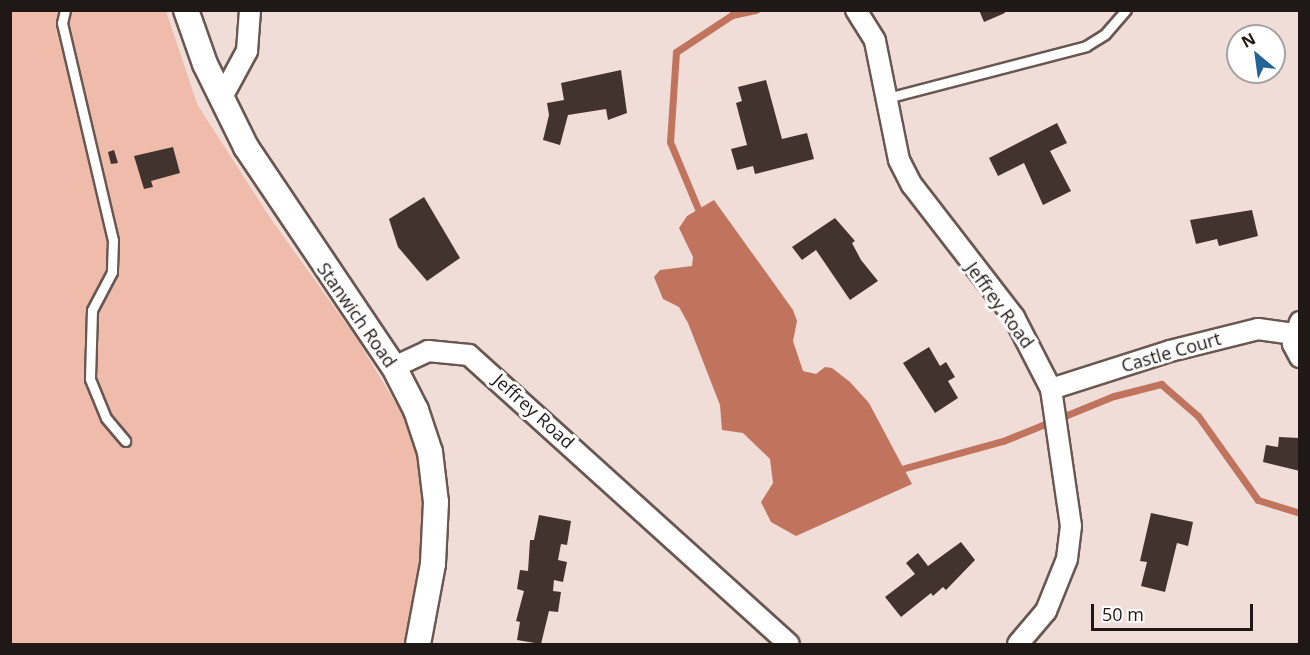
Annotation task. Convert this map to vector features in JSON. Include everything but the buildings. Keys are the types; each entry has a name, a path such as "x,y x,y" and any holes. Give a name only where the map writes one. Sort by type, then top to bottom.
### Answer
{"street":[{"name":"Stanwich Road","path":"186,10 221,99 266,180 394,367 425,434 436,491 433,564 418,645"},
{"path":"221,99 247,51 250,10"},
{"name":"Jeffrey Road","path":"856,10 875,41 899,160 912,185 1014,317 1051,389 1071,526 1067,559 1050,602 1018,645"},
{"name":"Castle Court","path":"1051,389 1170,351 1258,329 1297,328 1299,357"},
{"name":"Jeffrey Road","path":"394,367 428,351 469,355 789,645"}],"lane":[{"path":"65,10 63,30 82,97 114,249 112,272 92,310 90,379 106,418 125,441"},
{"path":"887,98 1086,46 1105,34 1126,10"}],"shaded area":[{"path":"10,11 166,11 197,104 271,219 357,339 410,427 426,489 422,555 405,644 11,644"},
{"path":"714,200 793,310 797,321 793,341 803,371 816,374 825,367 832,368 850,382 869,403 912,484 796,536 771,522 761,502 773,483 770,459 743,433 722,430 720,405 688,323 679,307 663,299 654,277 660,270 692,266 693,257 679,228 687,216"}],"waterway":[{"path":"701,216 670,142 676,52 732,15 756,10"},
{"path":"894,471 1003,441 1114,396 1161,384 1198,416 1258,500 1300,513"}]}
